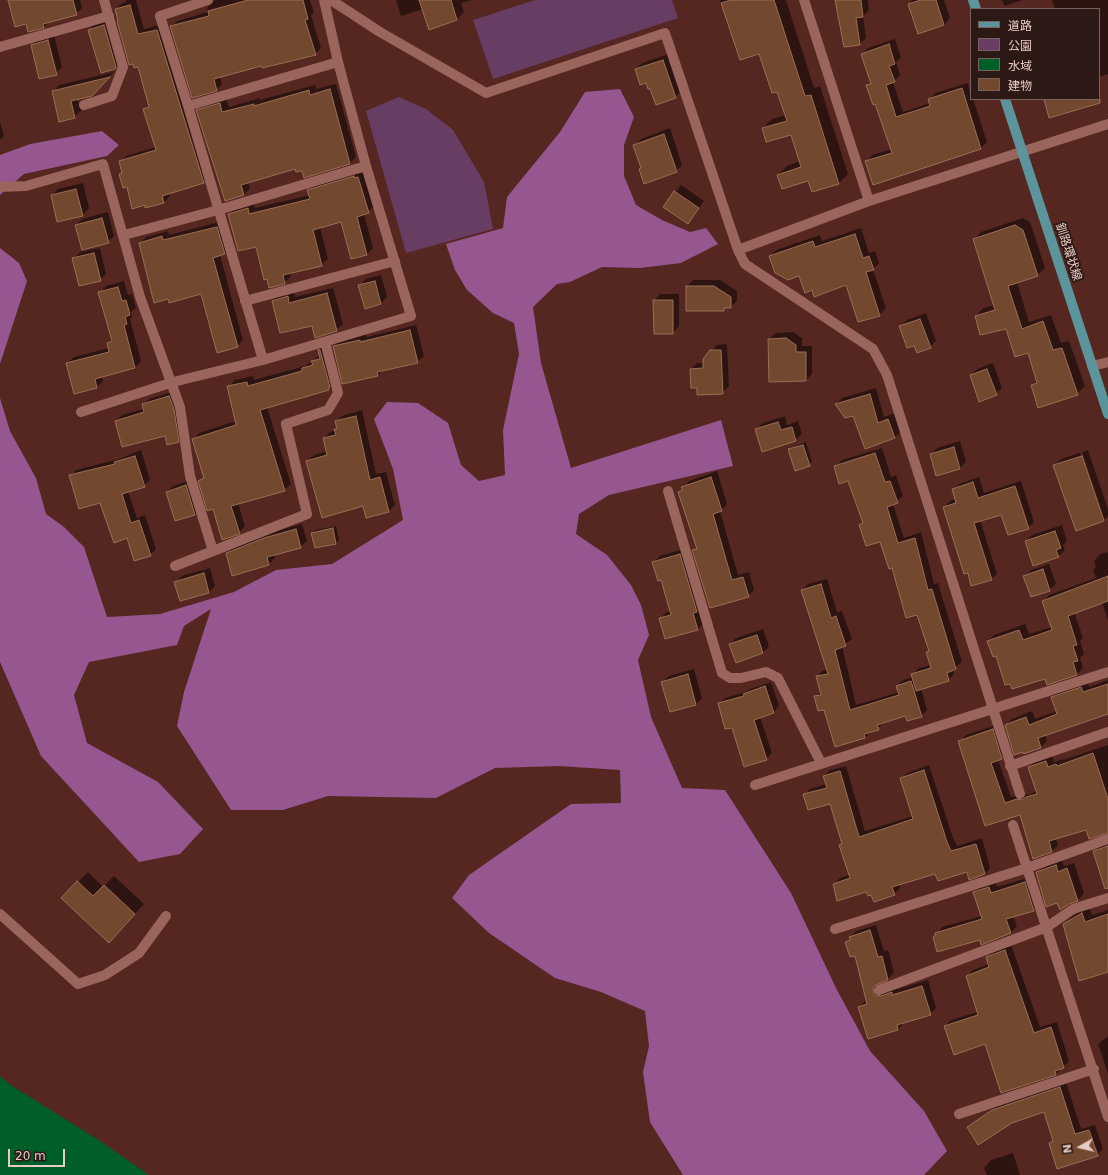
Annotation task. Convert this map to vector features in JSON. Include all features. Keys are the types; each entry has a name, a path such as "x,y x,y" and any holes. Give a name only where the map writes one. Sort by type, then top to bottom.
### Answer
{"main road":[{"name":"釧路環状線","path":"1005,100 1108,414"}],"street":[{"path":"84,105 112,96 123,67 104,0"},
{"path":"208,0 160,16 263,360"},
{"path":"81,412 173,382 263,360 411,316 366,166 338,62 324,0"},
{"path":"331,0 380,32 486,94 665,33 738,250 745,264 872,349 887,375 1020,794"},
{"path":"804,0 869,201"},
{"path":"0,47 109,16"},
{"path":"188,106 338,62"},
{"path":"738,250 869,201 1108,124"},
{"path":"0,188 26,186 103,164 124,235 140,297 173,382 180,407 190,476 213,551"},
{"path":"124,235 218,210 366,166"},
{"path":"245,301 395,261"},
{"path":"175,566 307,514 286,424 328,410 338,394 325,342"},
{"path":"1092,366 1108,362"},
{"path":"668,491 722,673 730,678 736,678 766,672 778,678 821,763"},
{"path":"755,785 1108,672"},
{"path":"1010,766 1108,732"},
{"path":"1013,825 1094,1069 1108,1117"},
{"path":"835,929 1027,868 1108,839"},
{"path":"879,990 1047,927 1073,909 1108,898"},
{"path":"0,914 78,984 106,975 139,952 166,916"},
{"path":"959,1114 1094,1069"}],"green space":[{"path":"535,0 672,0 678,18 493,79 473,20"},
{"path":"399,97 426,109 453,130 484,182 493,229 406,253 366,111"}],"shaded area":[{"path":"620,89 634,117 624,145 624,176 636,205 662,220 690,232 706,228 718,244 681,263 640,268 602,267 570,282 557,284 533,307 541,363 571,468 721,420 733,466 609,495 579,514 576,534 607,555 631,585 641,605 649,635 638,660 651,717 682,788 725,790 791,893 837,990 870,1051 924,1111 947,1151 924,1175 683,1175 650,1122 643,1072 649,1046 645,1011 601,992 555,978 489,933 452,898 469,875 571,804 621,803 620,770 559,766 495,768 436,798 328,796 283,810 231,810 177,726 184,692 211,609 184,626 177,645 89,662 74,695 87,743 158,782 203,829 180,854 139,862 41,756 0,662 0,398 10,431 36,478 46,514 64,527 84,547 107,617 160,614 234,592 276,570 332,564 403,520 393,469 374,419 387,402 418,403 448,423 461,465 479,481 505,475 503,430 519,354 514,323 493,313 467,290 455,270 446,244 503,228 507,197 560,132 585,92"},
{"path":"102,131 119,145 107,156 24,174 0,195 0,155 30,144"},
{"path":"0,248 19,263 27,281 0,364"}],"water":[{"path":"0,1076 9,1084 100,1141 149,1175 0,1175"}],"building":[{"path":"8,0 73,0 77,15 43,24 44,28 28,32 26,24 15,27"},
{"path":"248,0 303,0 308,19 305,20 316,55 262,68 261,66 214,79 217,91 192,98 170,26 209,16 208,11"},
{"path":"419,0 451,0 457,20 429,30"},
{"path":"731,0 774,0 805,96 811,95 839,184 812,192 808,181 782,189 777,175 801,167 791,135 766,142 762,128 787,121 777,92 772,93 759,54 740,60 721,3"},
{"path":"835,0 861,0 863,17 856,18 860,45 844,47"},
{"path":"921,0 936,0 944,25 918,34 908,4"},
{"path":"130,5 138,34 157,30 204,183 162,196 164,203 145,208 145,205 132,209 127,187 123,188 119,174 122,173 119,161 156,150 143,109 149,107 138,67 134,68 133,64 129,65 117,21 115,9"},
{"path":"104,25 116,67 115,69 101,73 88,30"},
{"path":"48,40 57,75 39,79 31,45"},
{"path":"889,44 895,64 889,66 895,82 886,85 896,117 930,106 928,99 962,88 981,149 873,185 865,161 892,153 875,104 873,105 866,85 871,84 861,54"},
{"path":"663,60 676,98 656,105 646,83 640,85 635,69"},
{"path":"110,77 92,96 71,101 75,118 59,122 52,91"},
{"path":"330,89 350,164 304,178 302,171 296,172 295,169 241,185 244,195 225,201 196,110 220,103 222,112 254,104 254,106 309,90 310,95"},
{"path":"1044,100 1100,100 1100,103 1049,118"},
{"path":"664,134 677,172 644,184 639,169 641,168 633,145"},
{"path":"354,176 354,178 358,177 369,213 357,217 367,255 351,259 341,222 313,230 322,266 283,275 285,284 269,288 267,279 264,280 256,247 238,251 228,214 248,208 249,214 310,199 307,190"},
{"path":"76,189 83,216 57,222 51,195"},
{"path":"674,191 699,208 688,224 663,207"},
{"path":"102,218 109,243 82,250 75,225"},
{"path":"1015,225 1023,230 1038,276 1008,286 1022,329 1043,321 1053,350 1062,348 1078,395 1038,408 1031,385 1037,383 1028,353 1015,357 1006,329 980,335 975,316 995,310 973,239"},
{"path":"217,227 225,254 213,258 238,347 217,353 201,294 169,303 168,299 154,303 139,243 162,236 163,240"},
{"path":"855,234 863,258 869,256 874,270 866,272 880,316 858,322 846,285 814,297 812,290 805,293 799,276 788,280 775,273 769,256 813,241 815,247"},
{"path":"94,253 101,281 79,286 72,258"},
{"path":"375,281 381,304 365,309 358,285"},
{"path":"686,286 714,286 731,297 731,308 724,308 724,311 686,311"},
{"path":"118,287 122,301 126,300 130,315 125,317 127,324 124,325 135,368 95,379 97,388 74,394 66,363 109,352 107,343 112,341 98,292"},
{"path":"327,293 337,331 315,338 312,326 280,333 272,301 288,296 289,303"},
{"path":"653,300 673,300 673,334 654,334"},
{"path":"920,319 931,348 917,353 914,346 907,348 899,326"},
{"path":"410,330 418,363 377,372 378,376 342,384 333,346 360,340 360,342"},
{"path":"786,338 796,345 796,352 806,352 806,381 769,382 768,339"},
{"path":"318,350 320,350 330,387 328,388 329,390 260,410 285,491 231,506 240,534 222,540 213,509 207,511 198,481 204,478 192,439 236,425 227,386 247,382 248,386 302,371 302,368 313,365 311,361 320,359"},
{"path":"710,350 721,350 723,394 697,395 697,388 691,388 690,369 703,368 703,359"},
{"path":"987,369 997,395 979,402 970,375"},
{"path":"870,394 878,423 888,419 895,438 865,449 853,416 845,418 835,404"},
{"path":"169,396 174,409 179,442 167,445 165,436 122,447 115,421 144,412 142,404"},
{"path":"356,416 370,480 380,477 389,512 366,518 363,506 322,518 306,461 327,455 323,438 336,435 334,429 337,429 335,421"},
{"path":"778,422 781,430 792,427 796,441 762,452 755,429"},
{"path":"803,445 810,466 795,471 788,449"},
{"path":"954,447 960,469 936,476 930,454"},
{"path":"875,453 885,482 890,481 898,503 887,507 898,543 915,538 928,590 932,589 956,669 947,673 949,681 916,691 911,674 931,668 926,652 929,651 917,615 906,618 892,568 889,569 880,542 866,546 859,525 863,523 848,481 839,484 834,466"},
{"path":"135,456 145,487 122,494 131,523 139,520 151,556 134,561 127,538 114,543 100,503 79,509 69,475 115,464 114,462"},
{"path":"1082,456 1104,521 1076,531 1053,465"},
{"path":"711,477 722,511 713,514 732,580 743,577 749,597 710,608 692,550 697,549 678,492 683,490 681,487"},
{"path":"973,482 978,498 1015,486 1029,529 1008,535 1001,515 974,523 992,580 971,586 968,573 964,574 943,507 956,503 952,489"},
{"path":"186,485 195,515 175,521 166,492"},
{"path":"333,528 336,544 315,548 311,533"},
{"path":"296,529 301,548 267,557 269,565 232,576 226,553 264,538"},
{"path":"1055,531 1061,548 1056,550 1059,557 1033,566 1025,541"},
{"path":"680,554 697,612 693,613 698,630 665,639 659,618 671,615 661,580 658,581 652,562"},
{"path":"1043,569 1050,591 1031,597 1023,576"},
{"path":"204,573 209,593 180,601 174,582"},
{"path":"1108,576 1108,601 1068,616 1077,645 1073,646 1078,661 1073,662 1077,675 1047,685 1045,679 1012,689 1010,684 1005,685 996,656 993,657 987,641 1019,630 1023,640 1052,630 1042,601"},
{"path":"821,584 831,618 836,616 846,646 835,650 850,710 899,695 896,686 911,681 922,717 907,721 905,716 877,725 879,730 864,734 865,738 835,747 824,710 818,711 814,696 821,695 816,676 828,674 801,590"},
{"path":"757,635 763,653 736,663 729,644"},
{"path":"688,674 696,705 670,712 661,682"},
{"path":"1108,684 1108,714 1038,738 1041,748 1023,754 1023,752 1014,755 1005,725 1026,717 1029,725 1057,714 1051,697 1081,687 1083,692"},
{"path":"765,686 774,713 754,720 767,760 744,767 732,728 725,729 718,703 744,696 743,694"},
{"path":"993,729 1002,759 991,763 1005,803 1017,799 1022,800 1026,797 1037,794 1028,767 1046,761 1048,767 1056,764 1057,766 1093,753 1108,799 1108,833 1089,839 1086,830 1049,841 1052,852 1033,859 1020,815 985,826 958,741"},
{"path":"924,770 951,851 976,844 985,874 969,880 967,872 938,881 935,874 892,887 895,895 874,902 871,895 868,896 866,892 837,901 833,884 850,878 839,845 842,844 830,804 808,810 803,794 827,788 823,776 840,771 859,837 913,819 900,778"},
{"path":"1108,846 1108,888 1105,889 1093,851"},
{"path":"1056,865 1058,872 1067,868 1078,901 1069,904 1060,910 1057,903 1046,907 1036,872"},
{"path":"77,881 93,896 104,885 135,914 109,943 61,898"},
{"path":"1025,882 1034,911 1006,919 1011,933 981,945 980,940 937,952 933,937 935,936 935,933 982,919 973,892 989,887 991,893"},
{"path":"1082,913 1085,922 1108,914 1108,972 1079,981 1063,924"},
{"path":"870,930 878,957 882,956 888,980 874,986 873,989 875,995 881,996 892,992 892,995 922,986 931,1015 897,1025 898,1030 868,1039 858,1007 867,1004 855,956 850,957 845,942 850,940 849,937"},
{"path":"1005,950 1034,1033 1051,1027 1064,1068 1055,1071 1056,1075 1001,1093 985,1044 954,1055 944,1026 978,1015 966,976 989,967 986,957"},
{"path":"1060,1087 1075,1134 1089,1130 1098,1156 1057,1169 1049,1143 1053,1141 1044,1112 1012,1123 978,1145 967,1127 992,1110"}]}
